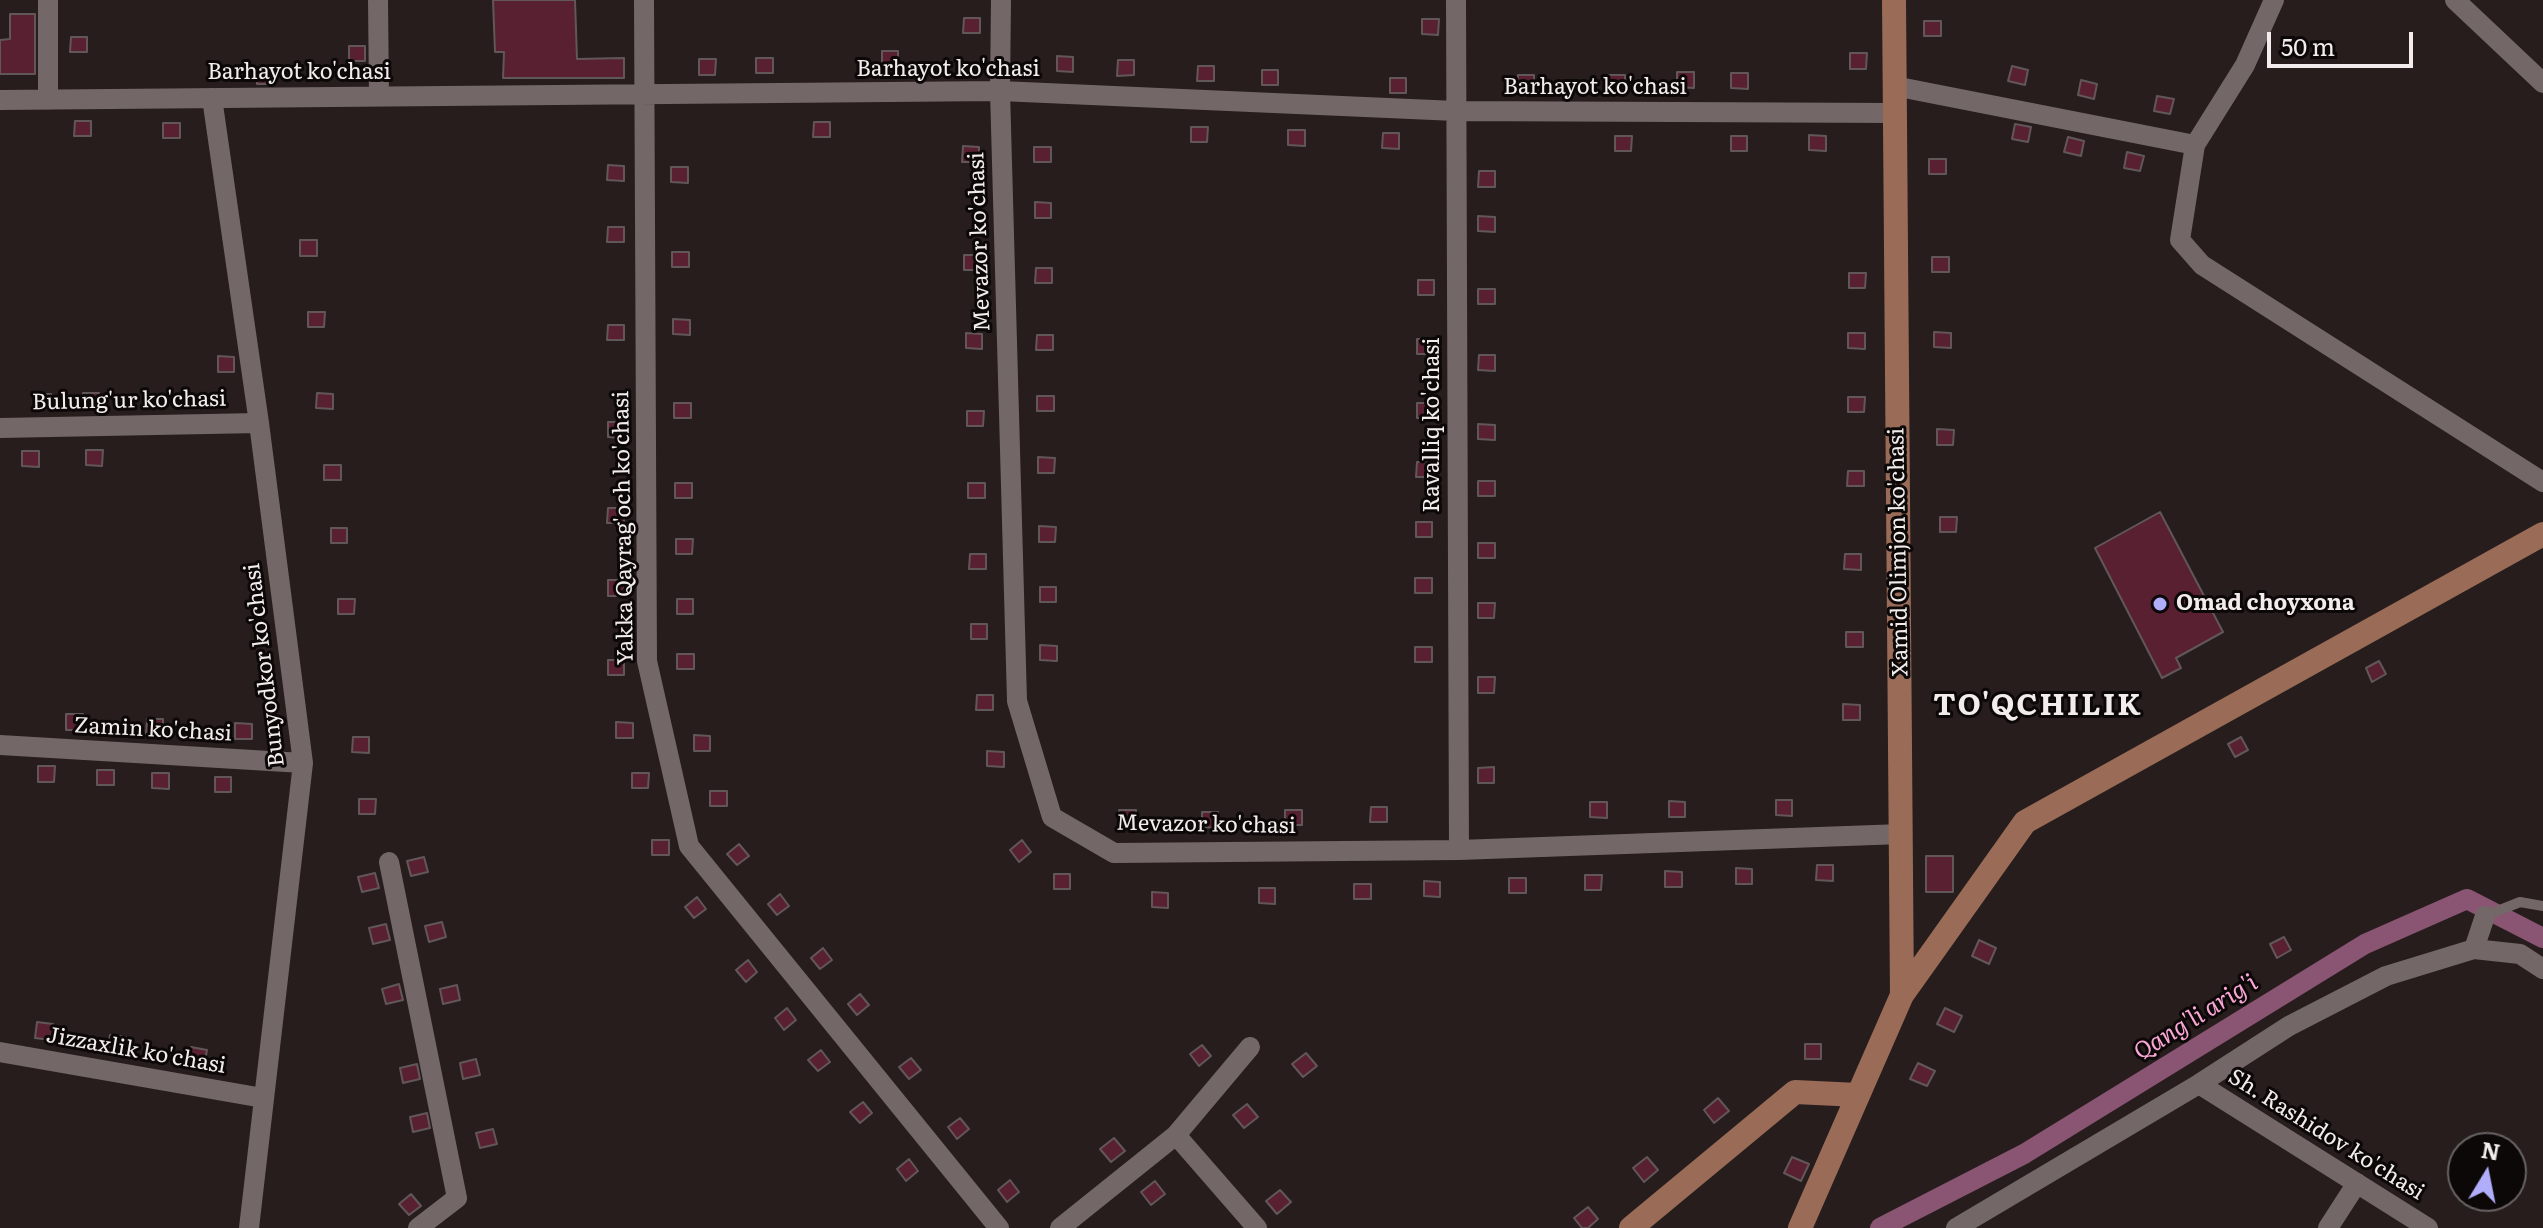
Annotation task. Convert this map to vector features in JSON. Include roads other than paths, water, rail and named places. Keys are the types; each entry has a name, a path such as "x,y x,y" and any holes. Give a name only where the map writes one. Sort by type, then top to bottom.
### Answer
{"main road":[{"name":"Xamid Olimjon ko'chasi","path":"1800,1228 1902,995 1894,0"},
{"path":"1902,995 2025,822 2543,534"},
{"path":"1631,1228 1795,1092 1858,1095"}],"street":[{"path":"48,0 48,100"},
{"path":"378,0 379,96"},
{"name":"Yakka Qayrag'och ko'chasi","path":"644,0 647,661 689,846 999,1228"},
{"name":"Mevazor ko'chasi","path":"1001,0 1000,91 1017,701 1052,817 1114,853 1459,850 1902,834"},
{"name":"Ravalliq ko'chasi","path":"1456,0 1459,850"},
{"path":"2274,0 2245,65 2195,145 2180,240 2202,265 2543,482"},
{"path":"2455,0 2543,83"},
{"path":"1894,86 2195,145"},
{"name":"Barhayot ko'chasi","path":"0,100 1000,91 1456,111 1895,113"},
{"name":"Bunyodkor ko'chasi","path":"212,98 259,423 303,763 249,1228"},
{"name":"Bulung'ur ko'chasi","path":"0,428 259,423"},
{"name":"Zamin ko'chasi","path":"0,745 303,763"},
{"path":"389,862 457,1198 418,1228"},
{"path":"2474,949 2485,916"},
{"path":"1956,1228 2199,1084 2289,1026 2386,976 2474,949 2520,954 2543,969"},
{"path":"1060,1228 1176,1135 1250,1047"},
{"name":"Jizzaxlik ko'chasi","path":"0,1052 263,1098"},
{"name":"Sh. Rashidov ko'chasi","path":"2199,1084 2428,1228"},
{"path":"1176,1135 1257,1228"},
{"path":"2328,1228 2357,1183"}],"lane":[{"path":"2485,916 2520,902 2543,906"}],"waterway":[{"name":"Qang'li arig'i","path":"1880,1228 2024,1154 2365,944 2467,899 2543,938"}],"place":[{"name":"Omad choyxona","path":"2160,604"}],"district":[{"name":"TO'QCHILIK","path":"2038,706"}]}
